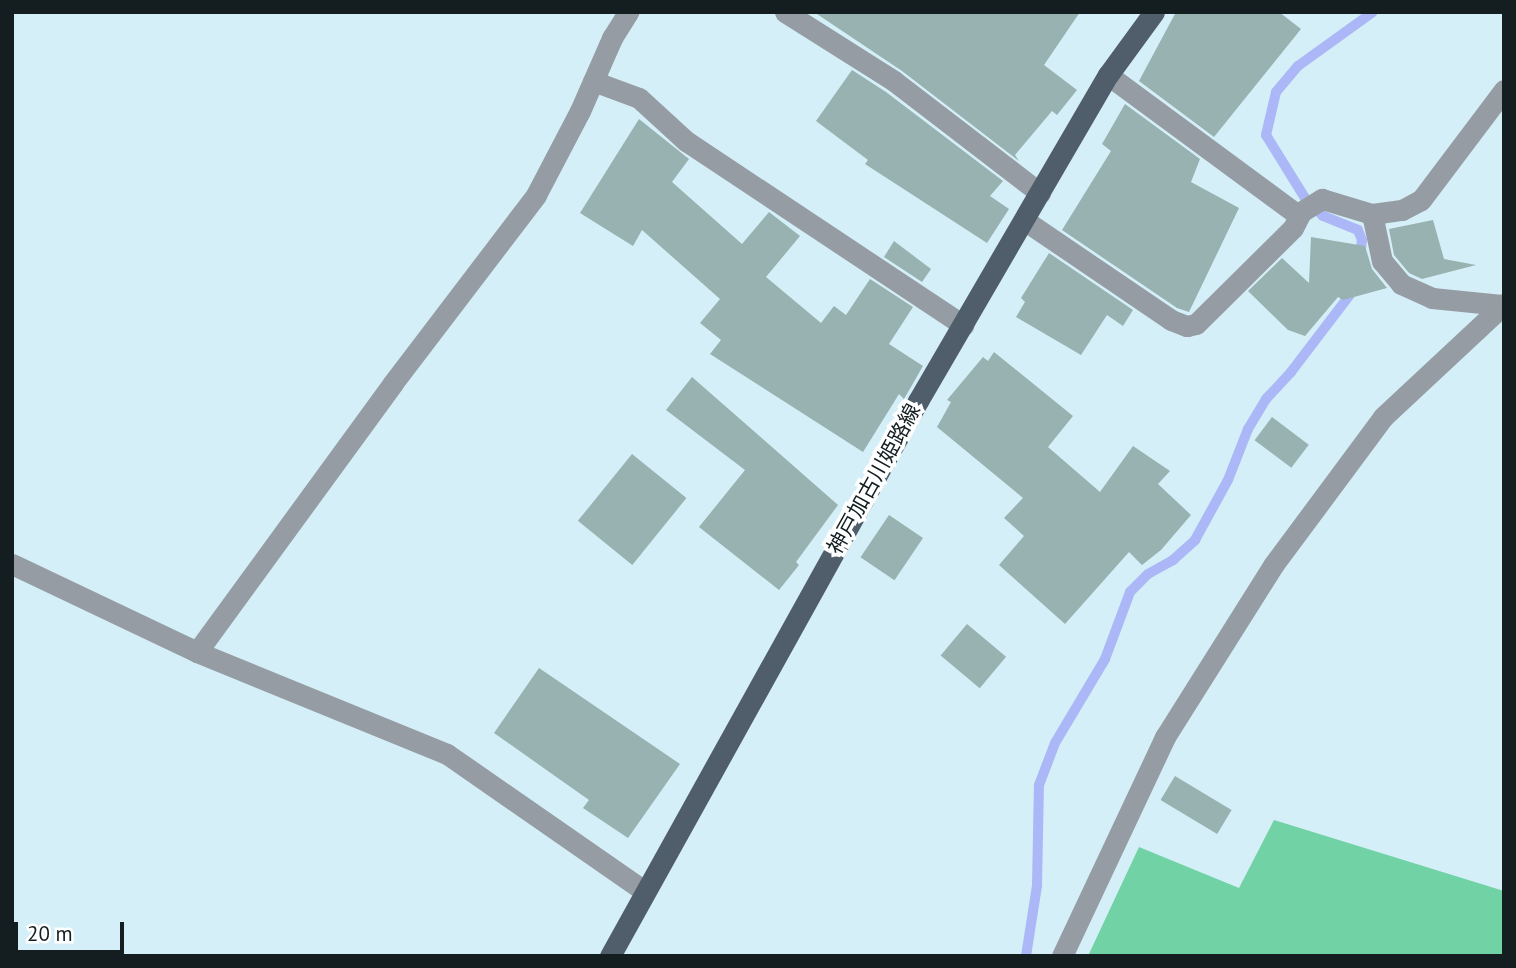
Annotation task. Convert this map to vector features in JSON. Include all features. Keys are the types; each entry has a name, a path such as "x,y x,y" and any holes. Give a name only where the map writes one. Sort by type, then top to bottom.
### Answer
{"main road":[{"name":"神戸加古川姫路線","path":"610,956 963,325 1108,75 1154,12"}],"street":[{"path":"197,652 393,383 536,195 612,37 628,12"},
{"path":"785,12 894,81 1040,192"},
{"path":"1108,75 1299,216"},
{"path":"593,81 639,98 686,141 963,325"},
{"path":"1024,220 1171,320 1188,326 1196,324 1293,228 1299,216 1322,199 1372,214 1402,211 1421,200 1504,90"},
{"path":"1372,214 1382,261 1401,284 1432,298 1503,304"},
{"path":"1062,956 1164,737 1273,564 1383,417 1503,304"},
{"path":"12,564 197,652 447,754 644,891"}],"green space":[{"path":"1274,820 1504,891 1504,956 1088,956 1139,847 1239,888"}],"building":[{"path":"814,12 1080,12 1044,65 1077,90 1057,115 1052,111 1015,155 1019,161 902,71"},
{"path":"1176,12 1279,12 1301,29 1214,137 1139,81"},
{"path":"852,70 886,92 1003,181 990,196 1009,209 987,243 865,164 868,160 816,121"},
{"path":"1125,104 1200,159 1191,182 1239,208 1189,312 1177,308 1062,230 1111,151 1102,144"},
{"path":"639,119 689,159 672,182 742,244 769,212 800,236 766,277 821,323 834,306 846,315 870,279 913,307 889,344 923,366 904,399 899,394 863,452 710,354 721,340 700,323 720,299 642,230 633,246 580,213"},
{"path":"1433,220 1444,259 1476,265 1422,279 1409,273 1394,255 1389,229"},
{"path":"1311,237 1365,246 1372,269 1387,288 1343,300 1338,297 1305,336 1288,330 1248,291 1282,258 1309,283"},
{"path":"894,241 931,269 922,282 884,257"},
{"path":"1049,253 1133,310 1123,326 1107,315 1081,355 1016,317 1025,302 1021,298"},
{"path":"994,352 1073,416 1048,447 1100,492 1133,446 1170,471 1158,484 1191,515 1161,550 1142,565 1129,552 1065,624 999,565 1024,536 1004,518 1023,498 937,427 951,402 947,400 983,357 988,361"},
{"path":"692,377 838,505 796,562 799,565 779,590 699,527 745,470 666,410"},
{"path":"1272,417 1309,445 1291,468 1255,440"},
{"path":"632,454 686,498 632,565 578,521"},
{"path":"889,515 923,538 894,580 860,557"},
{"path":"967,624 1006,657 980,688 941,655"},
{"path":"539,668 680,764 628,838 583,808 589,800 494,733"},
{"path":"1175,776 1232,810 1217,834 1161,800"}],"waterway":[{"path":"1360,258 1362,240 1358,230 1323,216 1305,198 1266,135 1276,92 1298,66 1373,12"},
{"path":"1026,956 1037,886 1039,785 1055,743 1105,659 1130,592 1148,574 1173,560 1195,540 1228,480 1248,429 1266,399 1291,372 1355,288"}]}
